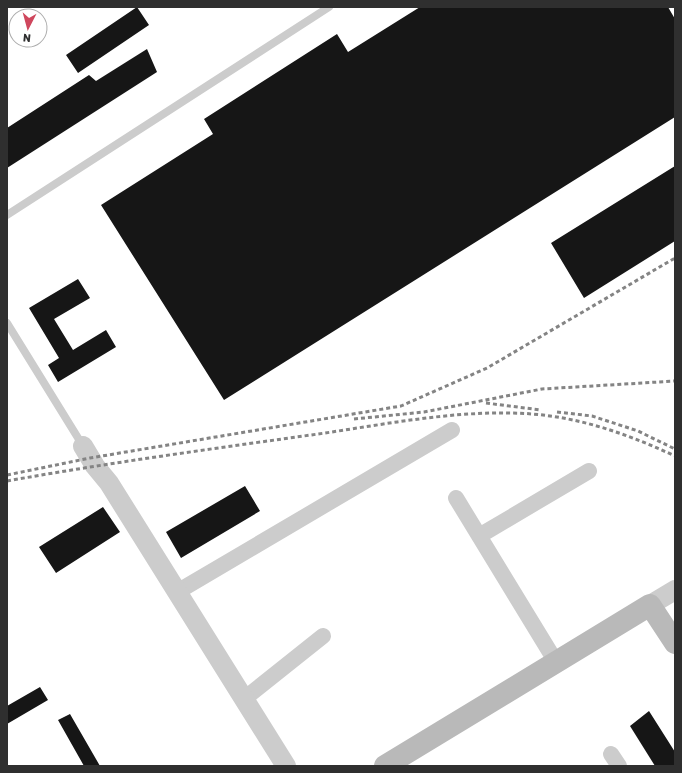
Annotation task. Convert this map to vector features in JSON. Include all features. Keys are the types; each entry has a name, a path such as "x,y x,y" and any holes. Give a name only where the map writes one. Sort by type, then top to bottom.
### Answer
{"main road":[{"path":"385,766 650,605 675,643"}],"street":[{"path":"177,592 452,430"},
{"path":"83,446 109,483 286,766"},
{"path":"479,536 590,471"},
{"path":"456,498 556,662"},
{"path":"650,605 675,590"},
{"path":"244,699 323,636"}],"lane":[{"path":"7,215 329,7"},
{"path":"7,323 83,446"}],"building":[{"path":"137,7 149,25 78,73 66,55"},
{"path":"420,7 668,7 675,19 675,117 224,400 101,205 213,134 204,119 337,34 348,52"},
{"path":"147,49 157,72 7,168 7,128 89,75 96,81"},
{"path":"675,166 675,241 584,298 551,243"},
{"path":"78,279 90,298 54,319 73,350 106,330 116,347 58,382 48,365 59,358 29,308"},
{"path":"245,486 260,511 181,558 166,532"},
{"path":"103,507 120,532 56,573 39,547"},
{"path":"40,687 48,700 7,724 7,706"},
{"path":"649,711 675,752 675,766 655,766 630,726"},
{"path":"70,714 100,766 84,766 58,720"}],"railway":[{"path":"7,475 90,458 401,406 487,368 675,258"},
{"path":"354,419 424,412 542,389 675,381"},
{"path":"486,403 541,410"},
{"path":"557,412 592,416 638,431 675,449"},
{"path":"7,481 121,462 409,420 483,413 530,414 573,420 614,431 675,456"}]}
